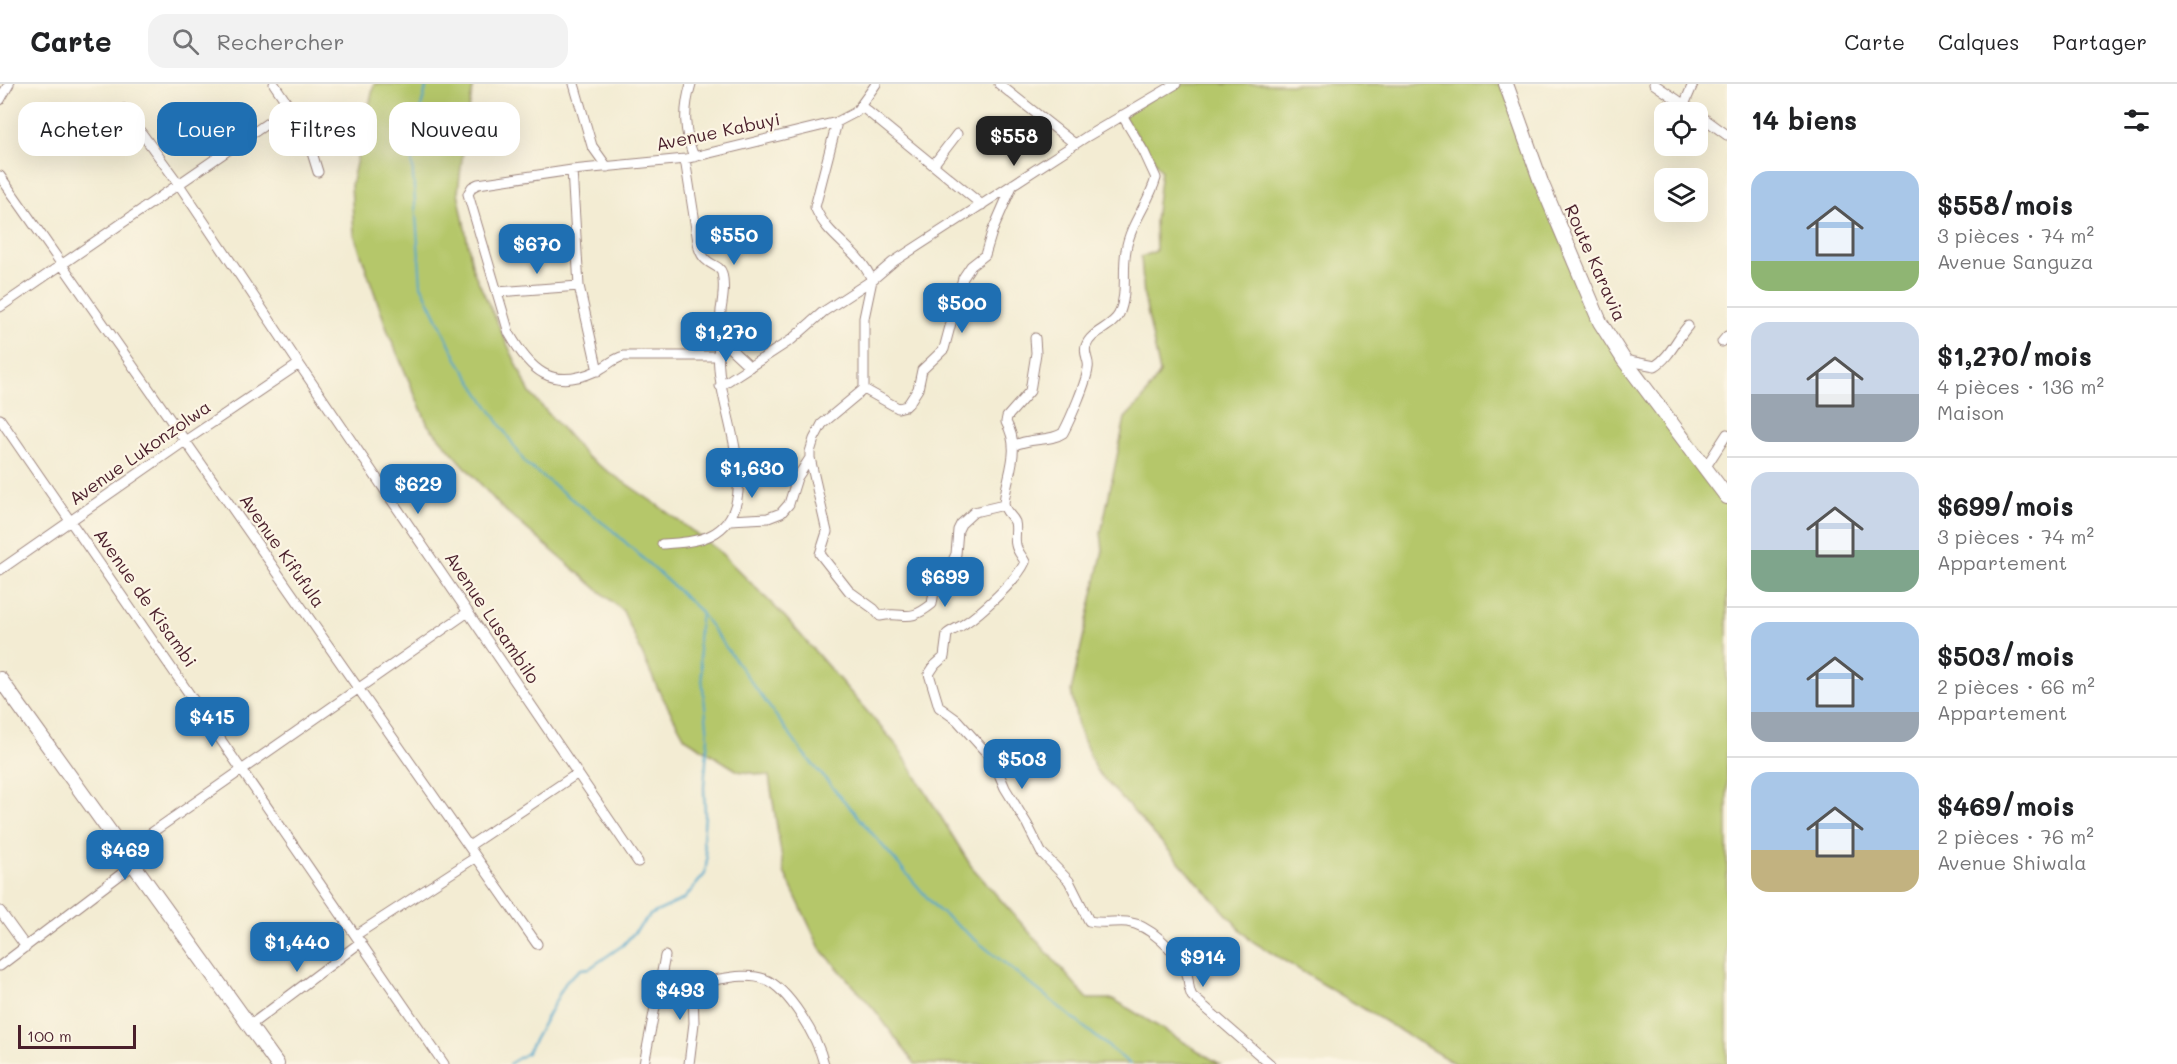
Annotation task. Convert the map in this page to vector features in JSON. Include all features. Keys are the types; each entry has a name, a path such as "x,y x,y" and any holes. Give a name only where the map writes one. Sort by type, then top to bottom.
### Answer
{"street":[{"path":"0,100 9,84"},
{"path":"274,84 287,102"},
{"path":"574,84 592,146 607,167"},
{"path":"662,544 681,543 710,536 730,520 739,493 739,474 720,386 718,356 723,298 722,272 702,258 685,125 685,108 691,84"},
{"name":"Avenue Kabuyi","path":"497,292 468,194 472,187 478,184 572,170 689,158 837,122 848,118 861,106 876,84"},
{"path":"999,84 1075,144"},
{"path":"720,386 791,340 823,312 872,280 893,262 1075,144 1176,84"},
{"name":"Route Karavia","path":"1506,84 1526,141 1600,322 1624,360 1727,497"},
{"path":"1654,84 1680,102"},
{"path":"1685,102 1693,84"},
{"path":"861,106 982,205"},
{"path":"1013,446 1028,439 1055,437 1063,433 1089,367 1086,346 1090,339 1115,320 1121,308 1126,249 1156,178 1122,115"},
{"path":"1708,121 1727,135"},
{"path":"0,307 269,122"},
{"path":"837,122 815,207 825,228 861,260 872,280 864,318 864,389"},
{"path":"934,164 957,134"},
{"name":"Avenue Lusambilo","path":"145,138 178,183 638,862"},
{"path":"313,156 318,172"},
{"path":"572,170 579,286 598,371"},
{"name":"Avenue Kifufula","path":"0,176 537,944"},
{"path":"864,389 898,408 909,403 918,388 922,370 944,349 963,278 971,266 985,255 992,232 1013,184"},
{"path":"579,286 497,292 509,333 519,350 535,369 549,377 566,379 598,371 613,359 624,356 718,356"},
{"path":"1624,360 1655,366 1669,353 1678,337 1688,326"},
{"path":"719,338 750,367"},
{"path":"1035,338 1036,352 1030,391 1006,419 1013,434 1013,446 1011,473 1004,505 1006,511 1014,519 1017,549 1024,562 994,599 962,626 947,634 944,657 928,674 935,689 937,702 944,711 957,720 993,760 1005,788 1041,852 1069,881 1089,921 1129,922 1145,928 1171,951 1186,970 1188,988 1192,996 1270,1064"},
{"name":"Avenue Lukonzolwa","path":"0,570 299,364"},
{"path":"730,520 768,519 781,513 789,504 797,478 810,458 814,439 822,424 864,389"},
{"name":"Avenue de Kisambi","path":"0,419 444,1064"},
{"path":"1705,468 1727,434"},
{"path":"810,458 827,532 820,554 849,591 880,616 890,614 909,617 922,612 932,604 935,585 950,567 956,554 958,530 961,524 974,512 1004,505"},
{"path":"124,852 468,612"},
{"path":"0,679 277,1064"},
{"path":"469,846 578,773"},
{"path":"249,1026 359,938 476,857"},
{"path":"0,966 133,866"},
{"path":"0,911 26,946"},
{"path":"644,1064 666,956"},
{"path":"689,1064 694,1023 693,991 696,986 700,982 744,976 763,978 784,993 820,1047 824,1064"}],"green space":[{"path":"374,84 474,84 470,102 389,102 389,156 462,156 458,192 473,270 530,393 587,457 718,550 786,618 898,747 971,866 1088,999 1113,999 1220,1064 915,1064 874,1009 820,948 784,872 769,776 738,771 685,738 657,687 623,611 501,507 428,425 388,332 354,234 351,185 358,156 377,156 377,102 370,102"},
{"path":"1176,84 1502,84 1579,286 1727,502 1727,1064 1455,1064 1250,940 1096,770 1078,727 1071,691 1103,550 1101,533 1125,418 1143,399 1160,373 1144,296 1141,257 1156,251 1155,221 1161,170 1122,115"}],"waterway":[{"path":"427,84 411,147 421,285 457,359 526,464 612,530 698,609 803,753 937,909 1130,1064"},
{"path":"509,1064 527,1053 567,980 581,969 590,968 623,945 650,915 684,899 705,874 707,859 703,841 704,787 708,736 698,639 701,612"}]}
